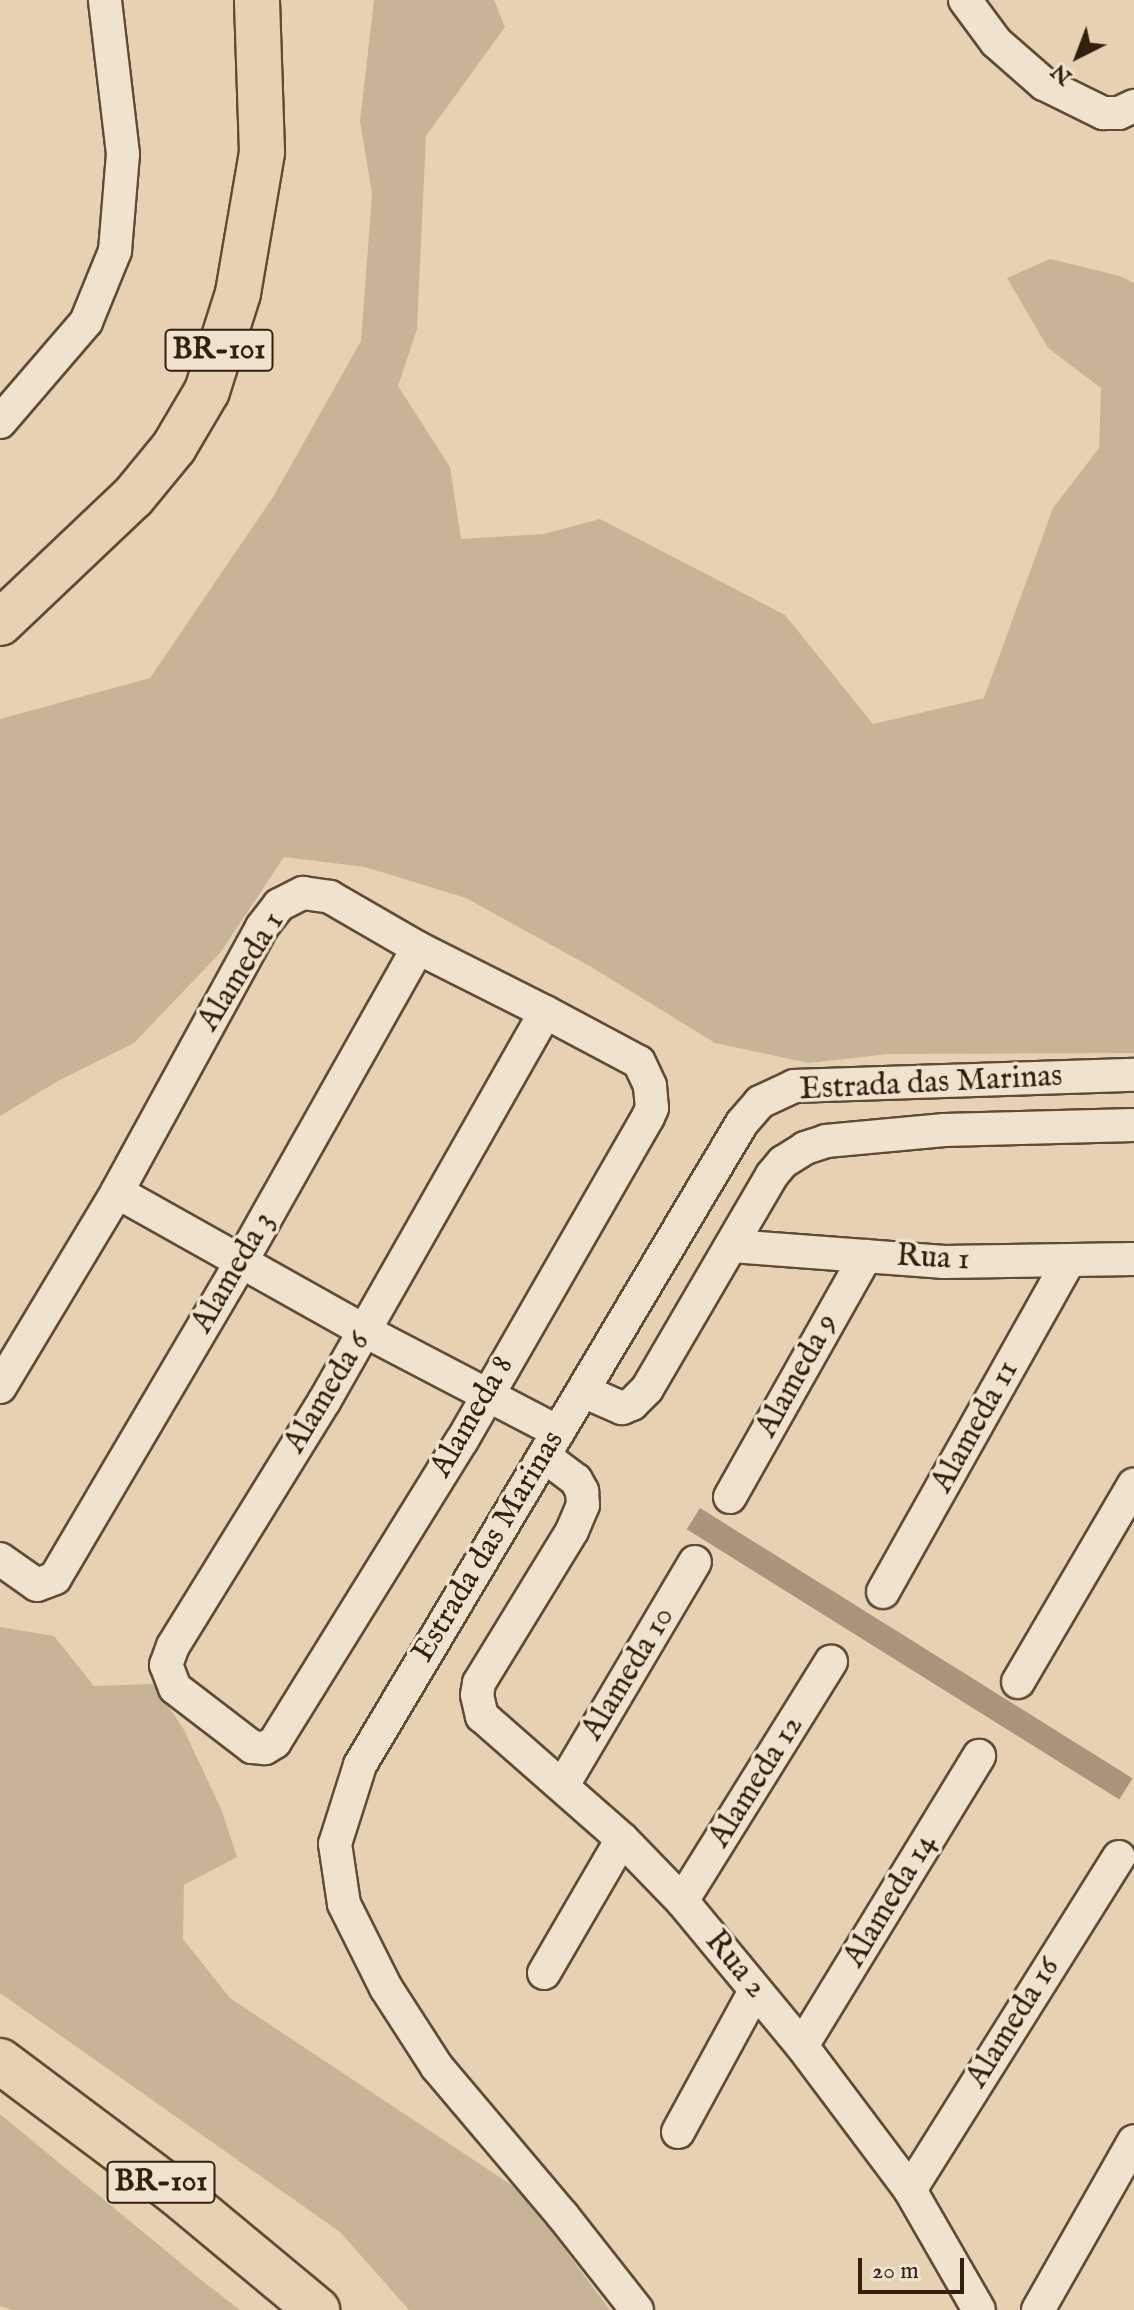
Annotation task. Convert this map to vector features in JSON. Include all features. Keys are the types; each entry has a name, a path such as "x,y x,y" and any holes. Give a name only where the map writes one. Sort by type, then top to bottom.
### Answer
{"highway":[{"name":"BR-101","path":"0,623 133,497 174,447 207,391 238,293 262,152 257,0"},
{"name":"BR-101","path":"0,2061 175,2192 317,2310"}],"street":[{"path":"0,422 86,322 115,251 123,154 105,0"},
{"path":"965,0 996,42 1044,84 1103,113 1119,113 1134,106"},
{"name":"Alameda 1","path":"0,1387 117,1192 262,927 279,905 303,893 316,892 330,897 418,948 639,1062"},
{"name":"Alameda 3","path":"0,1559 37,1585 55,1578 241,1262 418,948"},
{"name":"Alameda 6","path":"252,1747 175,1688 166,1665 173,1646 365,1331 545,1012"},
{"name":"Alameda 8","path":"252,1747 265,1748 275,1742 486,1395 648,1117 652,1108 650,1086 639,1062"},
{"name":"Estrada das Marinas","path":"637,2310 437,2067 386,1988 344,1904 335,1844 360,1765 742,1123 760,1102 794,1086 1134,1075"},
{"path":"583,1391 622,1408 632,1404 647,1389 783,1162 805,1148 826,1141 944,1130 1134,1125"},
{"name":"Rua 2","path":"117,1192 486,1395 551,1444 582,1491 583,1505 572,1531 479,1683 477,1695 482,1716 622,1839 682,1901 802,2046 910,2190 974,2307"},
{"name":"Rua 1","path":"732,1246 944,1262 1068,1263 1134,1259"},
{"name":"Alameda 9","path":"730,1497 866,1256"},
{"name":"Alameda 11","path":"883,1592 1068,1263"},
{"path":"1018,1682 1134,1484"},
{"name":"Alameda 10","path":"563,1785 695,1562"},
{"name":"Alameda 12","path":"682,1901 831,1662"},
{"name":"Alameda 14","path":"802,2046 979,1756"},
{"path":"544,1973 622,1839"},
{"name":"Alameda 16","path":"910,2190 1119,1857"},
{"path":"678,2132 755,1991"},
{"path":"1038,2310 1134,2141"}],"shaded area":[{"path":"374,0 494,0 505,27 426,136 417,329 398,386 450,467 461,539 544,534 600,519 785,615 873,724 984,698 1053,508 1099,448 1101,388 1048,348 1007,278 1050,259 1120,276 1134,283 1134,1053 889,1054 809,1063 715,1043 593,968 466,898 365,867 284,857 220,953 134,1043 58,1081 0,1116 0,719 150,678 273,497 361,341 372,194 360,121"},
{"path":"700,1508 1133,1778 1119,1799 687,1529"},
{"path":"0,1627 54,1636 94,1686 153,1684 183,1728 222,1811 237,1857 184,1885 183,1939 230,1998 522,2192 610,2310 409,2310 340,2232 0,1993"},
{"path":"0,2114 240,2310 12,2310 0,2306"}]}
